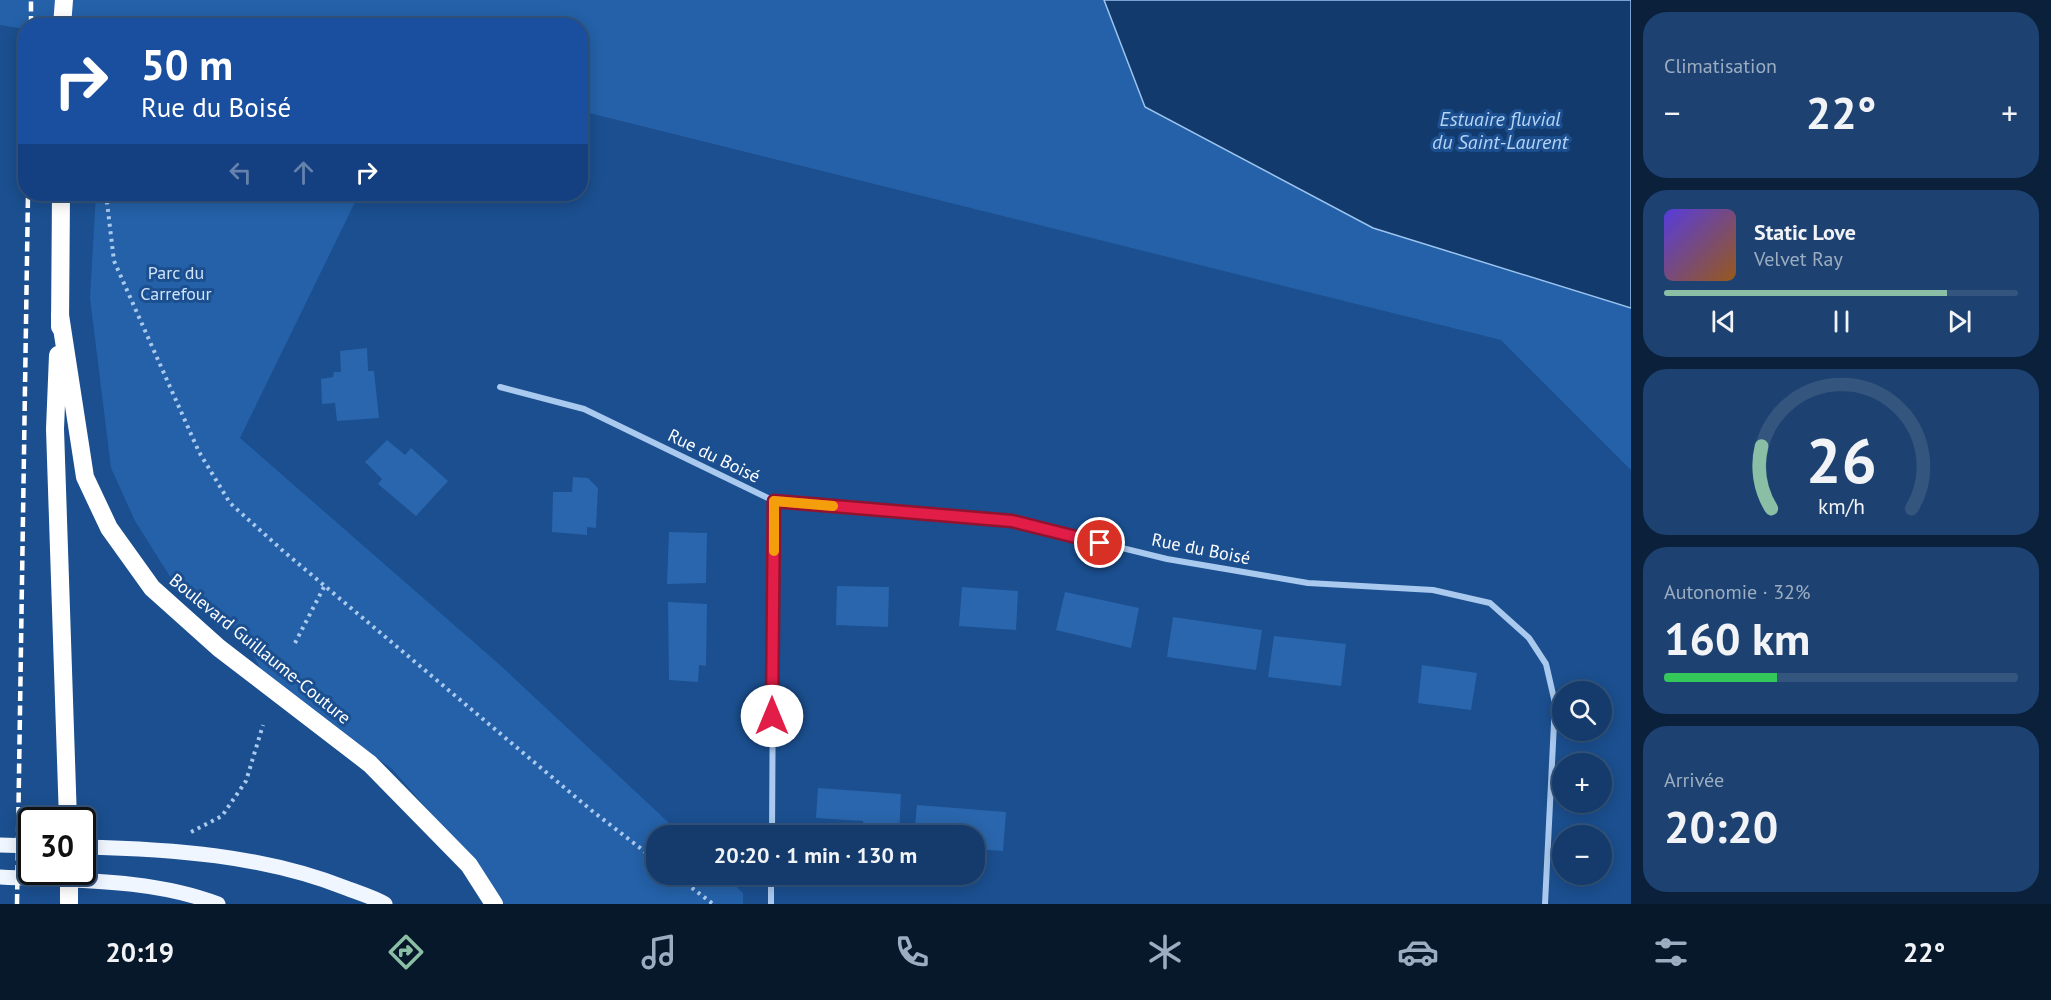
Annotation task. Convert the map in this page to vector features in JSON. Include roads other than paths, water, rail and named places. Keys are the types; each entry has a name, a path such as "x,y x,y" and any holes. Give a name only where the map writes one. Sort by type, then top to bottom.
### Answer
{"highway":[{"path":"62,18 63,0"},
{"name":"Boulevard Guillaume-Couture","path":"61,201 60,315 55,429 68,807"},
{"name":"Boulevard Guillaume-Couture","path":"60,315 85,477 109,528 152,588 219,648 370,764 469,865 494,904"},
{"path":"69,885 69,903"}],"main road":[{"path":"0,845 18,846"},
{"path":"96,847 163,849 268,864 323,879 385,904"},
{"path":"0,877 133,885 200,897 218,904"}],"street":[{"name":"Rue du Boisé","path":"500,387 584,409 774,501 1012,521 1167,559 1308,583 1433,590 1490,603 1529,638 1546,664 1555,703 1545,904"},
{"path":"772,825 774,501"},
{"path":"771,885 771,904"}],"water":[{"name":"Estuaire fluvial du Saint-Laurent","path":"1104,0 1631,0 1631,308 1373,228 1145,107"}],"railway":[{"path":"31,0 31,18"},
{"path":"17,904 28,201"}],"park label":[{"name":"Parc du Carrefour","path":"176,283"}]}
